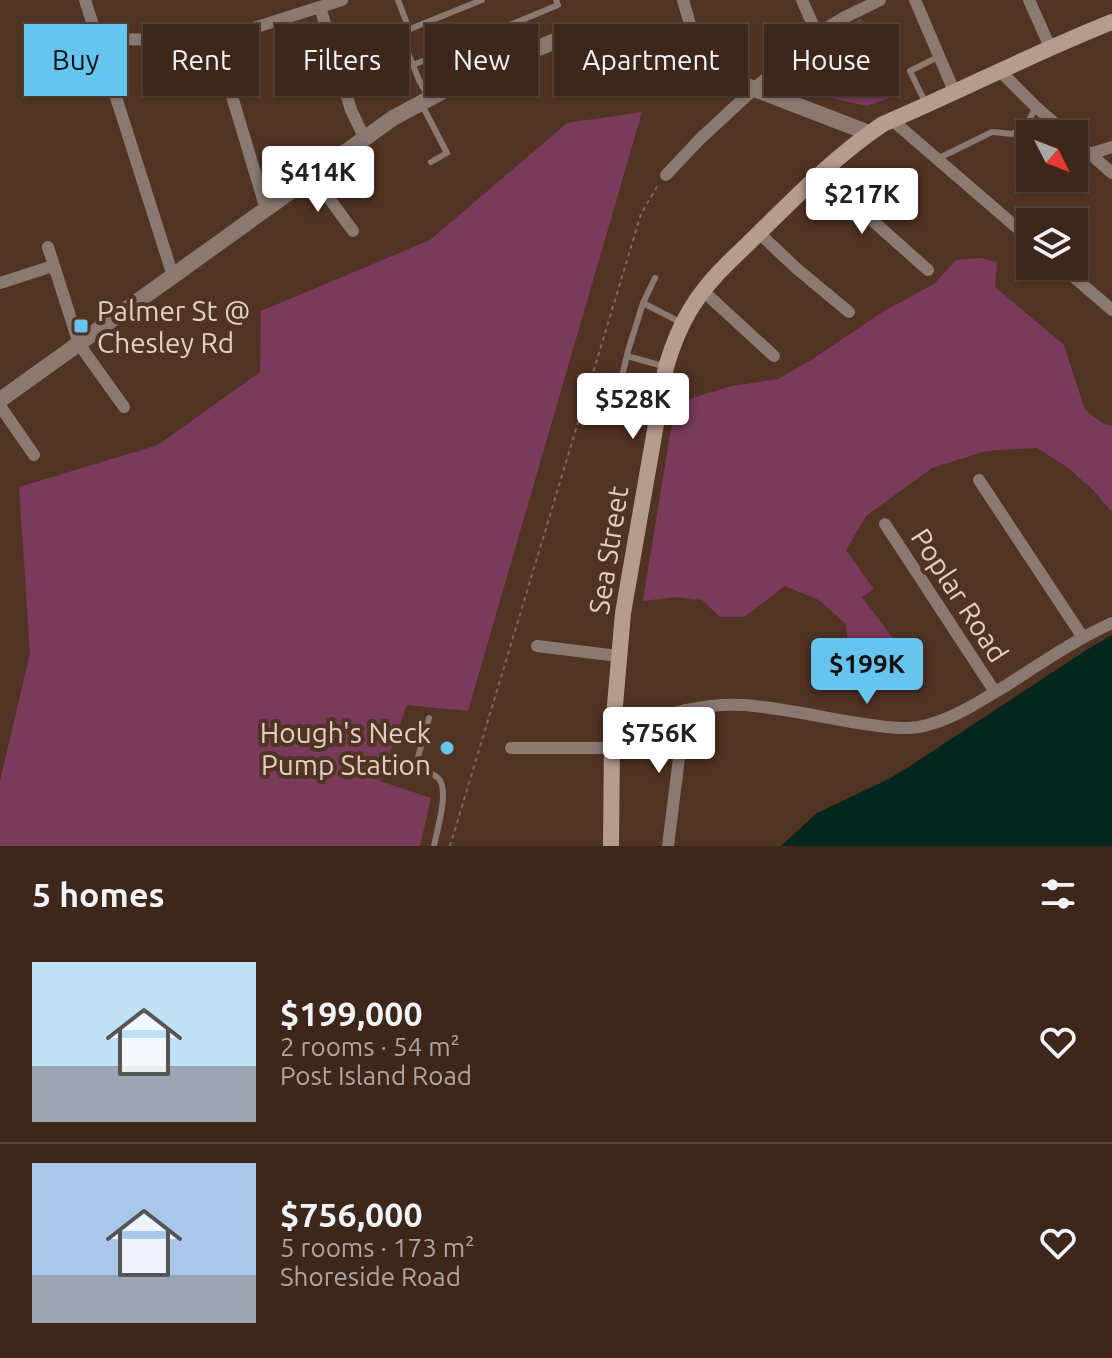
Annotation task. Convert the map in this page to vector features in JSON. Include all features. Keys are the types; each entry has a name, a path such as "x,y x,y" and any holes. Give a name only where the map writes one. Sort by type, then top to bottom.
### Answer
{"main road":[{"name":"Sea Street","path":"611,846 612,731 626,591 666,367 682,323 702,290 820,174 869,133 1050,47 1112,22"}],"street":[{"path":"85,0 93,24"},
{"path":"259,26 342,0"},
{"path":"683,0 690,24"},
{"path":"802,0 813,24"},
{"path":"833,24 880,0"},
{"path":"915,0 954,91"},
{"path":"1029,0 1050,47"},
{"path":"320,7 351,110 364,137"},
{"path":"34,455 0,403 393,118 477,73 554,42"},
{"path":"1000,71 1051,120"},
{"path":"666,175 764,80"},
{"path":"748,87 869,133"},
{"path":"116,96 173,276"},
{"path":"232,96 266,209"},
{"path":"892,120 1016,227"},
{"path":"1090,154 1112,147"},
{"path":"1090,154 1112,173"},
{"path":"820,174 928,270"},
{"path":"312,175 353,231"},
{"path":"759,233 849,312"},
{"path":"48,247 79,344 124,407"},
{"path":"0,283 53,266"},
{"path":"1077,280 1112,310"},
{"path":"702,290 774,356"},
{"path":"979,480 1082,636"},
{"name":"Poplar Road","path":"885,524 995,692"},
{"path":"612,731 716,704 746,705 878,726 910,728 958,715 1082,636 1112,623"},
{"path":"537,646 618,656"},
{"path":"668,846 685,710"},
{"path":"511,748 612,748"}],"lane":[{"path":"398,0 407,24"},
{"path":"409,29 482,0"},
{"path":"413,65 558,5 556,0"},
{"path":"409,55 447,153 431,162"},
{"path":"926,104 910,71 939,57"},
{"path":"937,159 992,132 1013,134 1029,120 1036,107"},
{"path":"655,278 643,303 616,402 658,413"},
{"path":"643,303 682,323"},
{"path":"627,356 666,367"},
{"path":"429,718 415,768 436,775 443,786 434,846"}],"path":[{"path":"450,846 641,214 666,175"}],"shaded area":[{"path":"822,96 896,96 867,106"},
{"path":"642,112 468,711 407,705 380,781 431,798 420,846 0,846 0,781 30,653 19,487 158,445 260,372 261,311 430,240 567,123"},
{"path":"980,258 997,262 995,287 1064,345 1085,410 1104,424 1112,425 1112,512 1067,467 1037,448 986,451 932,468 866,516 846,550 874,589 862,597 906,656 878,670 849,667 846,624 819,600 785,586 744,617 720,617 702,600 676,597 643,601 675,403 732,386 778,379 884,311 934,284 956,260"},
{"path":"1112,635 1112,846 781,846 817,813 889,779"}],"place":[{"name":"Palmer St @ Chesley Rd","path":"81,326"},
{"name":"Hough's Neck Pump Station","path":"447,748"}]}
